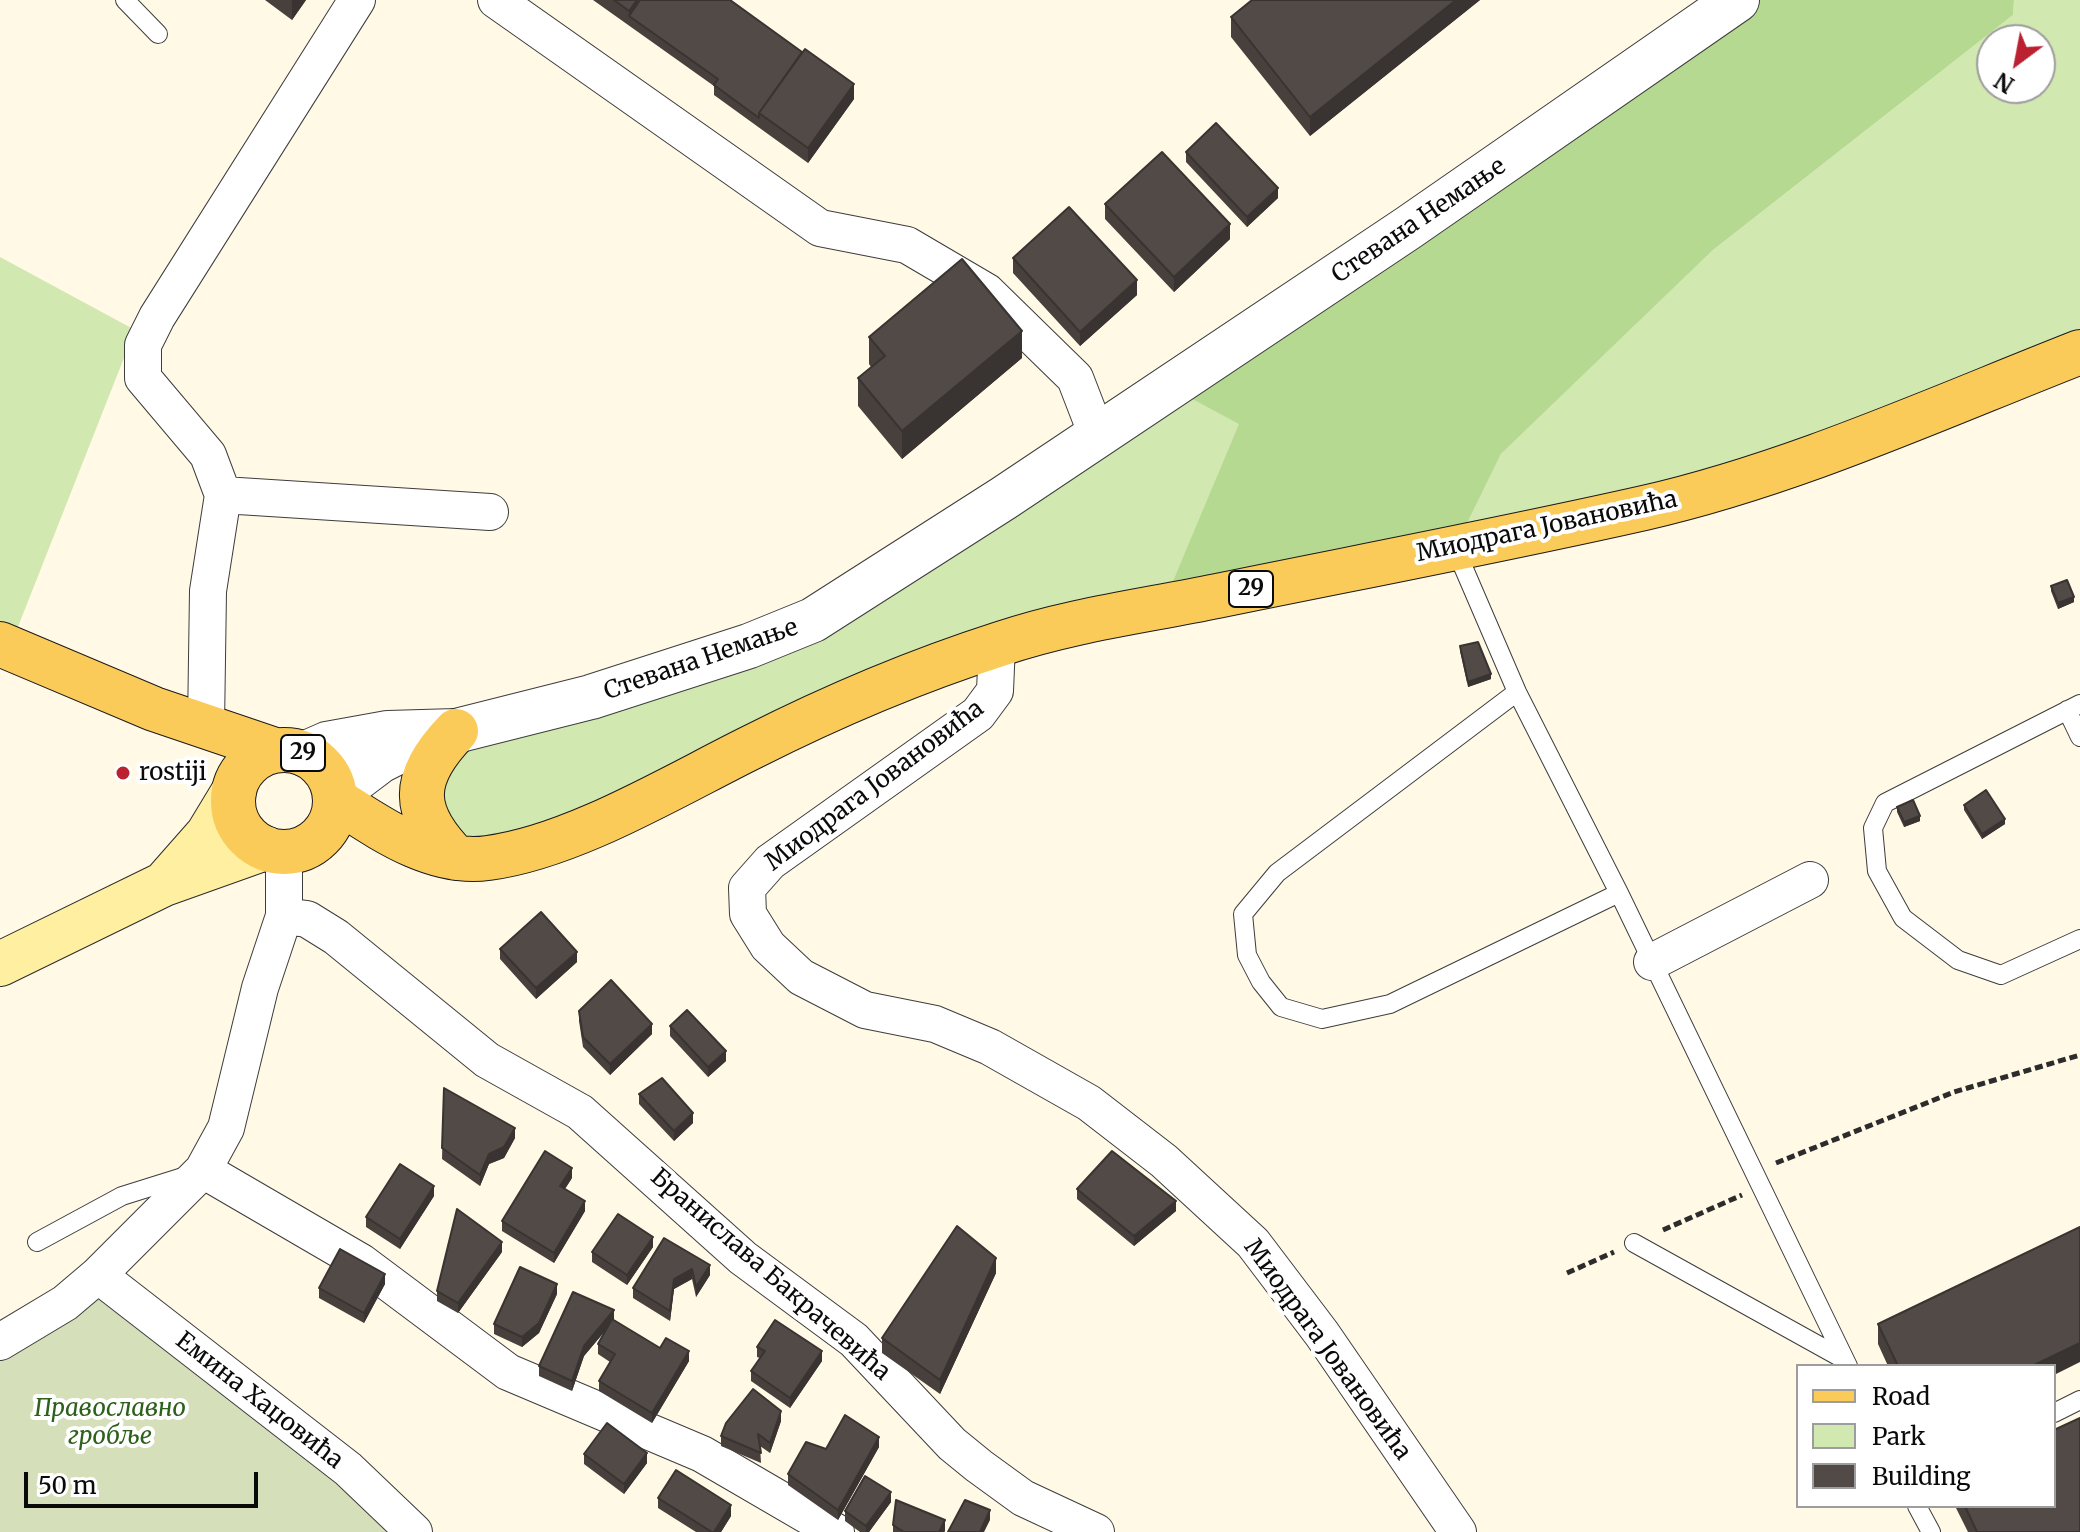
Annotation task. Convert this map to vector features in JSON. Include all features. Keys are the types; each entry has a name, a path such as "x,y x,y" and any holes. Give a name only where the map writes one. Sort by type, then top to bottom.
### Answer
{"main road":[{"name":"Миодрага Јовановића","path":"288,848 484,859 513,853 587,827 789,728 997,644 1096,618 1647,507 1739,482 2080,352"},
{"name":"29","path":"0,644 154,709 290,752 325,770 336,797 385,831 447,856"},
{"path":"154,709 195,737 235,786 238,824 249,838 288,848"},
{"path":"447,856 427,823 422,790 430,763 448,731"},
{"name":"29","path":"235,786 251,762 290,752"},
{"path":"164,884 208,834 235,786"},
{"name":"29","path":"288,848 331,822 336,797"},
{"path":"0,964 164,884 288,848"}],"street":[{"path":"206,726 208,591 223,495 208,455 143,378 143,345 157,317 357,0"},
{"path":"496,0 820,228 907,245 987,292 1075,378 1097,435"},
{"name":"Стевана Немање","path":"290,752 360,737 448,731 591,697 799,627 862,591 1537,141 1728,2"},
{"path":"223,495 490,512"},
{"name":"Миодрага Јовановића","path":"997,644 995,691 978,714 770,862 747,888 748,914 768,946 801,977 865,1010 935,1024 990,1047 1089,1103 1164,1161 1253,1243 1322,1334 1458,1532"},
{"path":"336,797 391,754 448,731"},
{"path":"0,1342 65,1303 98,1275 203,1170 231,1111 260,988 284,916 288,848"},
{"path":"1652,962 1810,880"},
{"name":"Бранислава Бакрачевића","path":"284,916 307,919 336,937 487,1060 580,1112 743,1258 854,1340 952,1444 979,1466 1023,1498 1096,1532"},
{"path":"203,1170 361,1262 508,1372 702,1454 836,1532"},
{"name":"Емина Хаџовића","path":"98,1275 348,1469 414,1532"}],"lane":[{"path":"125,0 158,34"},
{"path":"1455,548 1517,692 1619,893 1847,1363"},
{"path":"1517,692 1277,873 1243,914 1247,955 1261,982 1281,1007 1322,1019 1390,1004 1619,893"},
{"path":"2080,737 2074,707 1885,803 1873,828 1877,871 1903,918 1958,960 2001,975 2080,939"},
{"path":"37,1242 122,1196 203,1170"},
{"path":"1634,1243 1847,1363"},
{"path":"2056,1412 2080,1400"},
{"path":"1918,1508 1931,1532"}],"path":[{"path":"1754,1172 1954,1092 2080,1055"}],"green space":[{"path":"1737,0 2014,0 2013,15 2002,24 1976,24 1976,44 1713,250 1501,454 1455,548 1162,607 1239,424 1170,387"},
{"path":"2014,0 2080,0 2080,352 1455,548 1501,454 1713,250 1976,44 1976,104 2056,104 2056,24 2002,24 2013,15"},
{"path":"0,257 135,330 10,647 0,644"},
{"path":"1170,387 1240,423 1162,607 1096,618 513,853 427,823 430,763 749,646"},
{"name":"Православно гробље","path":"98,1275 414,1532 0,1532 0,1342"}],"building":[{"path":"614,0 637,0 629,11"},
{"path":"640,0 730,0 802,52 759,113 759,118 714,85 718,79 629,16"},
{"path":"1252,0 1456,0 1310,117 1231,17"},
{"path":"805,49 854,84 808,148 759,113"},
{"path":"1216,123 1278,188 1247,217 1186,152"},
{"path":"1162,152 1230,224 1174,277 1105,204"},
{"path":"1069,207 1137,280 1080,332 1013,258"},
{"path":"962,259 1022,331 902,431 858,378 885,356 869,337"},
{"path":"2067,580 2074,597 2058,603 2051,586"},
{"path":"1478,642 1491,674 1468,682 1460,646"},
{"path":"1986,790 2005,819 1982,834 1964,805"},
{"path":"1913,800 1920,816 1904,822 1897,807"},
{"path":"541,912 577,952 536,988 500,949"},
{"path":"611,980 652,1024 610,1064 583,1037 579,1011"},
{"path":"687,1010 726,1051 708,1067 670,1026"},
{"path":"662,1078 693,1113 674,1131 639,1094"},
{"path":"444,1088 515,1128 504,1147 489,1154 480,1175 442,1148"},
{"path":"545,1151 572,1168 560,1186 585,1201 554,1253 502,1221"},
{"path":"1112,1151 1176,1201 1134,1236 1077,1189"},
{"path":"400,1164 434,1186 400,1239 366,1217"},
{"path":"457,1209 502,1242 458,1303 437,1291"},
{"path":"618,1214 653,1237 627,1275 592,1252"},
{"path":"957,1226 996,1258 940,1380 882,1338"},
{"path":"2080,1227 2080,1343 2036,1364 1897,1364 1878,1324"},
{"path":"664,1238 710,1265 696,1287 692,1269 674,1279 670,1311 633,1288"},
{"path":"340,1249 385,1274 364,1313 319,1288"},
{"path":"520,1267 557,1284 539,1323 522,1337 494,1324"},
{"path":"573,1292 614,1310 584,1346 572,1381 539,1366"},
{"path":"612,1319 660,1348 666,1338 689,1351 652,1413 599,1381 615,1354 598,1344"},
{"path":"775,1320 822,1351 790,1398 751,1371 765,1351 757,1347"},
{"path":"753,1389 781,1411 770,1443 758,1434 761,1453 721,1436 726,1423"},
{"path":"845,1415 879,1437 838,1510 788,1474 806,1442 826,1449"},
{"path":"2080,1418 2080,1532 1977,1532 1966,1508 2056,1508 2056,1429"},
{"path":"607,1423 647,1453 624,1484 584,1454"},
{"path":"676,1470 731,1505 714,1532 658,1498"},
{"path":"865,1476 891,1492 866,1526 845,1511"},
{"path":"896,1500 945,1520 939,1532 904,1532 893,1525"},
{"path":"965,1500 990,1510 980,1532 948,1532"}],"place":[{"name":"rostiji","path":"123,773"}]}
